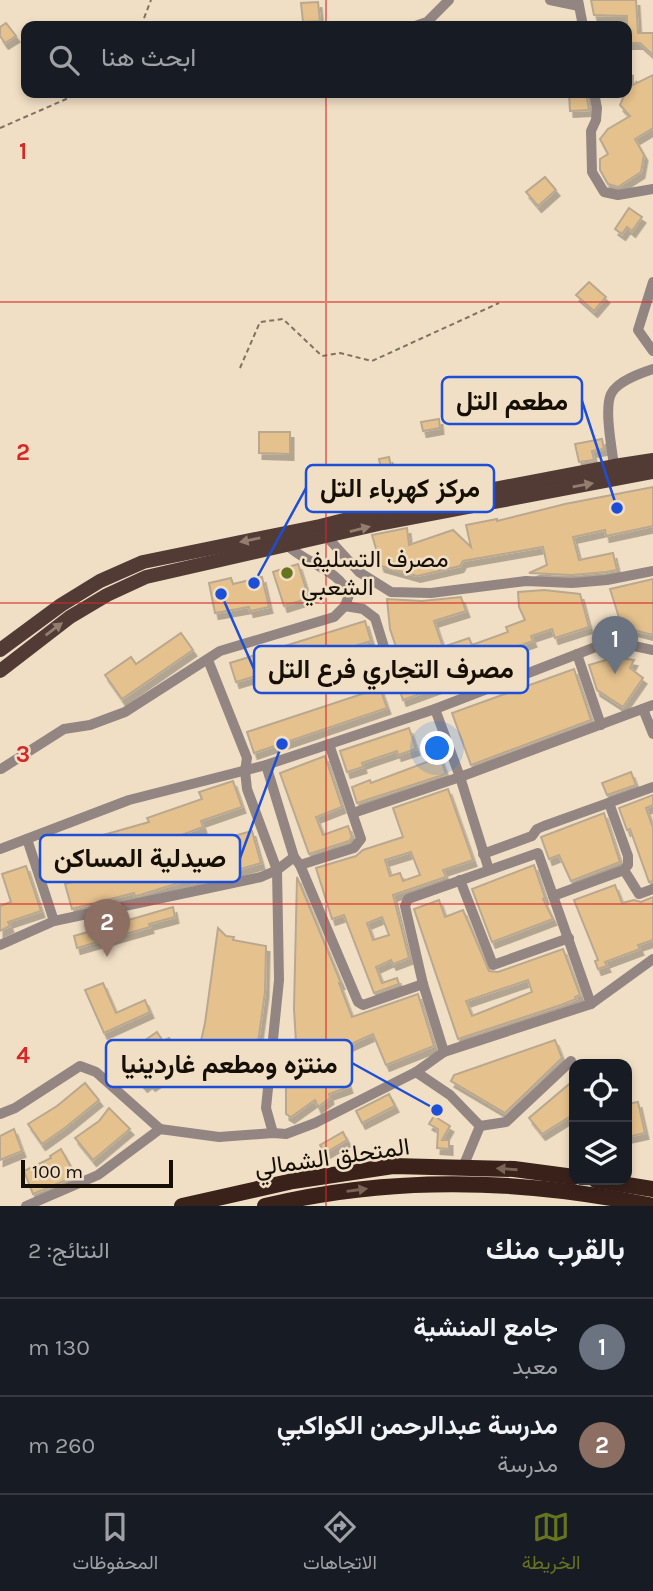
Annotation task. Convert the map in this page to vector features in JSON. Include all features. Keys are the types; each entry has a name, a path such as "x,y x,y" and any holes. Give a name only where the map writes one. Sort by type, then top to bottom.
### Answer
{"highway":[{"name":"المتحلق الشمالي","path":"182,1206 293,1181 381,1168 514,1169 569,1176"},
{"name":"المتحلق الشمالي","path":"265,1206 298,1198 394,1184 472,1183 610,1197 653,1206"},
{"path":"628,1185 653,1189"}],"main road":[{"path":"0,650 80,593 143,562 380,511 653,460"},
{"path":"0,671 70,617 107,595 146,577 383,523 653,472"}],"street":[{"path":"428,21 449,0"},
{"path":"550,0 579,3 582,21"},
{"path":"595,98 596,120 591,131 592,172 604,192 618,195 653,189"},
{"path":"653,282 638,330 653,351"},
{"path":"614,466 609,425 611,394 620,385 653,369"},
{"path":"327,537 359,572 391,592 431,593 526,581 572,583 607,580 653,571"},
{"path":"1,769 64,729 90,724 125,712 220,651 334,617 345,606 349,594 345,585 335,575 296,554 287,545"},
{"path":"345,606 363,609 375,618 389,663"},
{"path":"0,849 129,800 266,765 435,709 611,640 653,650"},
{"path":"578,654 601,724"},
{"path":"208,660 247,758 247,789 277,870 279,980 266,1108 273,1133"},
{"path":"353,813 460,777 648,707 653,734"},
{"path":"435,709 489,870"},
{"path":"0,945 54,921 261,877 297,861 354,848 361,839 329,744"},
{"path":"266,765 297,861 358,1002 363,1005 423,984"},
{"path":"483,854 532,835 544,826 653,787"},
{"path":"553,896 624,870 628,865 628,856 609,803"},
{"path":"532,835 591,1004"},
{"path":"27,839 54,921"},
{"path":"444,1052 423,984 405,906 408,899 537,853"},
{"path":"624,870 639,894 653,889"},
{"path":"460,880 493,965 569,938"},
{"path":"0,1114 15,1108 80,1066 96,1072 160,1129 219,1137 286,1134 315,1123 416,1072 444,1052 591,1004 653,959"},
{"path":"480,1126 506,1122 569,1062"},
{"path":"416,1072 450,1095 480,1126"},
{"path":"463,1167 480,1126"},
{"path":"26,1206 98,1175 160,1129"}],"path":[{"path":"143,21 151,0"},
{"path":"0,128 69,98"},
{"path":"240,368 260,322 283,318 322,356 340,353 372,361 499,303"}],"building":[{"path":"591,0 636,0 638,33 653,33 653,55 640,43 632,43 632,21 627,21 627,16 594,15"},
{"path":"318,2 320,21 303,21 301,3"},
{"path":"6,23 16,36 5,43 0,36 0,27"},
{"path":"633,75 633,85 653,75 653,128 635,139 644,155 641,172 618,187 608,184 600,170 600,159 608,154 600,139 608,129 630,116 620,105 623,98 632,98"},
{"path":"569,98 587,98 589,110 570,111"},
{"path":"545,177 556,190 538,206 526,192"},
{"path":"629,208 642,217 632,231 627,227 622,234 615,229"},
{"path":"589,282 606,297 594,311 576,295"},
{"path":"439,419 440,428 423,431 421,422"},
{"path":"259,432 290,432 290,454 259,453"},
{"path":"602,439 604,449 592,451 594,460 579,462 575,444"},
{"path":"389,457 392,471 382,473 379,459"},
{"path":"653,487 653,526 606,536 605,530 573,537 579,560 613,553 617,570 606,572 572,575 529,573 547,565 543,547 463,561 460,566 417,576 381,566 372,535 407,528 409,545 453,530 471,547 466,525 497,521 565,504"},
{"path":"298,564 309,598 284,606 273,572"},
{"path":"262,577 269,607 250,611 249,607 215,613 209,583 231,578 233,584"},
{"path":"653,579 653,635 622,627 610,589"},
{"path":"544,590 580,594 589,627 555,638 552,629 531,636 533,641 473,662 477,673 403,700 393,671 403,668 390,629 387,599 422,601 461,597 466,611 434,621 443,647 469,638 472,645 508,632 506,627 525,620 519,607 518,592"},
{"path":"365,621 371,641 236,682 230,663"},
{"path":"181,633 193,650 122,699 105,675 131,657 136,664"},
{"path":"616,657 634,660 630,668 643,678 623,707 597,690 589,665"},
{"path":"574,669 591,720 471,765 452,713"},
{"path":"380,688 387,708 254,753 247,732"},
{"path":"409,728 416,749 398,755 397,751 362,763 363,767 347,772 340,751"},
{"path":"325,756 342,807 316,817 323,835 348,826 352,837 349,841 309,854 280,773"},
{"path":"440,757 446,774 357,803 352,787 370,780 371,783"},
{"path":"631,772 636,785 607,795 602,783"},
{"path":"233,781 242,807 201,821 203,827 147,848 110,858 114,874 205,846 208,856 233,849 230,837 252,831 261,863 192,883 191,879 140,895 135,896 134,893 72,909 65,884 101,874 95,854 59,866 53,847 149,822 147,818 202,799 199,792"},
{"path":"448,789 473,860 443,870 446,877 393,895 409,958 393,964 391,960 376,967 382,983 397,978 399,984 374,993 344,915 332,919 316,868 356,856 363,850 403,837 393,808","holes":["411,852 420,875 403,881 400,873 390,876 385,860","382,917 389,935 373,940 367,923"]},
{"path":"653,795 653,805 646,808 653,828 653,881 649,882 630,829 627,830 619,808"},
{"path":"604,813 620,862 571,881 559,855 549,859 541,837"},
{"path":"534,865 545,898 543,899 553,919 492,942 472,889"},
{"path":"26,866 41,911 8,922 10,926 0,931 0,906 11,902 2,874"},
{"path":"297,877 341,983 352,1017 418,994 434,1046 386,1065 373,1034 315,1060 322,1077 343,1069 349,1087 329,1094 330,1098 318,1107 315,1100 291,1117 286,1114 286,1087 309,1080 296,1042 294,1009"},
{"path":"615,885 622,903 634,900 641,902 653,897 653,940 638,945 640,949 605,962 607,966 598,969 595,961 598,960 574,900"},
{"path":"439,900 445,917 463,910 489,971 498,972 563,949 580,995 561,1005 458,1039 414,909","holes":["528,980 532,992 472,1016 466,1001"]},
{"path":"173,907 175,917 77,948 74,936"},
{"path":"218,928 226,936 234,937 233,940 266,946 265,992 257,1050 201,1041"},
{"path":"103,983 116,1013 145,1000 150,1012 104,1033 85,990"},
{"path":"157,1032 163,1041 169,1038 182,1059 177,1063 182,1072 172,1080 168,1074 152,1085 149,1082 144,1086 124,1064 142,1052 138,1045"},
{"path":"555,1040 562,1058 505,1113 451,1081 454,1075"},
{"path":"85,1083 99,1100 42,1144 28,1124 57,1106"},
{"path":"569,1084 569,1117 542,1134 529,1118"},
{"path":"389,1094 395,1106 362,1123 356,1111"},
{"path":"638,1102 645,1133 632,1136 632,1122 632,1103"},
{"path":"109,1108 130,1129 93,1160 75,1138 99,1121"},
{"path":"434,1116 450,1126 442,1140 449,1140 449,1149 437,1148 438,1129 429,1124"},
{"path":"14,1129 22,1151 0,1160 0,1136"},
{"path":"343,1132 347,1140 325,1153 320,1145"},
{"path":"61,1149 76,1176 33,1194 24,1171 51,1158 50,1156"}],"place":[{"name":"مطعم التل","path":"617,508"},
{"name":"مصرف التسليف الشعبي","path":"287,573"},
{"name":"مركز كهرباء التل","path":"254,583"},
{"name":"مصرف التجاري فرع التل","path":"221,594"},
{"name":"جامع المنشية","path":"615,674"},
{"name":"صيدلية المساكن","path":"282,744"},
{"name":"مدرسة عبدالرحمن الكواكبي","path":"107,957"},
{"name":"منتزه ومطعم غاردينيا","path":"437,1110"}]}
